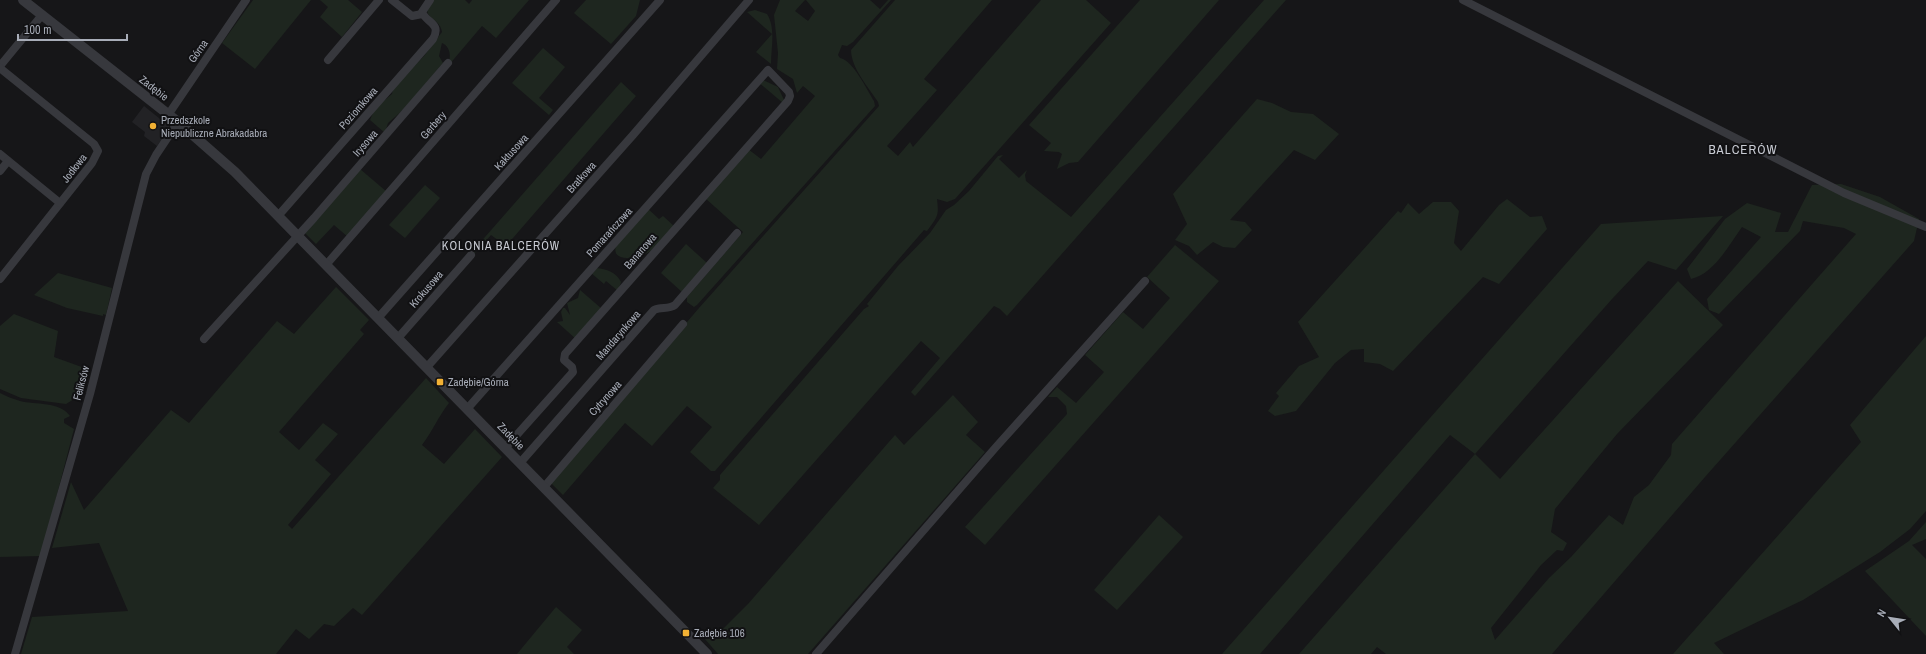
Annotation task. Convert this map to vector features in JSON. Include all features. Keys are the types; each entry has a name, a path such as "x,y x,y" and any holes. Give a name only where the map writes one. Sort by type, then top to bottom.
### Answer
{"street":[{"name":"Zadębie","path":"23,0 178,122 220,158 427,367 707,654"},
{"name":"Górna","path":"168,114 246,0"},
{"path":"328,60 379,0"},
{"path":"392,0 412,16 422,14 422,9 430,0"},
{"name":"Gerbery","path":"326,265 556,0"},
{"name":"Kaktusowa","path":"378,318 659,0"},
{"name":"Bratkowa","path":"427,367 633,136 749,0"},
{"path":"1463,0 1844,193 1926,228"},
{"name":"Poziomkowa","path":"278,216 433,39 436,34 436,28 422,14"},
{"path":"0,67 42,15"},
{"name":"Irysowa","path":"298,236 448,63"},
{"name":"Jodłowa","path":"0,67 96,147 98,151 96,158 0,279"},
{"name":"Pomarańczowa","path":"468,409 768,70"},
{"name":"Bananowa","path":"505,448 572,372 572,367 564,360 565,354 788,101 790,96 789,92 768,70"},
{"name":"Feliksów","path":"15,654 90,394 146,174 156,155 178,122"},
{"path":"0,154 60,203"},
{"path":"0,171 8,161"},
{"name":"Mandarynkowa","path":"520,463 654,310 658,308 668,309 675,305 737,233"},
{"path":"204,339 298,236"},
{"name":"Krokusowa","path":"398,338 471,255"},
{"path":"816,654 996,447 1145,281"},
{"name":"Cytrynowa","path":"544,487 571,453 683,324"}],"shaded area":[{"path":"253,0 311,0 255,69 222,43"},
{"path":"320,0 348,0 362,12 342,37 320,17 328,7"},
{"path":"431,0 465,0 469,4 472,0 529,0 496,38 482,26 448,66 450,53 447,47 442,43 439,56 443,63 403,110 388,123 385,133 370,120 373,113 380,104 392,94 393,88 424,56 442,32 438,23 431,18 427,11"},
{"path":"586,0 640,0 636,16 611,44 574,13"},
{"path":"780,0 805,0 795,11 808,21 815,11 806,0 870,0 880,9 888,0 891,0 853,42 847,46 842,45 838,55 855,70 874,101 875,106 694,307 687,302 687,297 743,232 705,198 748,149 761,159 815,96 803,86 797,93 793,79 777,69 778,53 774,15"},
{"path":"895,0 992,0 924,79 937,90 887,146 898,156 910,142 913,147 1041,0 1086,0 1111,23 955,199 947,202 937,199 937,216 927,231 924,230 715,471 711,471 690,452 712,427 687,406 652,446 625,423 563,495 550,482 699,308 879,106 878,102 857,71 851,50"},
{"path":"1140,0 1219,0 1078,162 1069,163 1057,169 1062,154 1059,152 1044,151 1051,143 1029,125"},
{"path":"1264,0 1286,0 1007,316 1000,309 994,306 915,396 911,392 940,358 921,341 759,525 713,488 720,480 720,475 864,309 869,306 867,304 898,266 930,233 946,210 954,205 969,191 998,156 1003,155 999,159 1019,178 1027,170 1025,175 1026,181 1071,217"},
{"path":"755,10 767,14 770,20 772,34 747,12"},
{"path":"772,34 772,38 771,64 756,52"},
{"path":"543,48 565,67 539,98 553,110 549,115 512,83"},
{"path":"763,80 778,87 784,100 783,103 758,82"},
{"path":"621,82 636,96 506,246 491,235 473,255 471,253"},
{"path":"1257,99 1272,103 1291,112 1313,114 1339,134 1315,160 1294,150 1230,220 1245,222 1252,230 1235,248 1223,247 1213,242 1197,255 1189,246 1175,240 1187,224 1173,194"},
{"name":"Przedszkole Niepubliczne Abrakadabra","path":"144,106 170,127 157,146 144,136 145,132 132,122"},
{"path":"360,169 387,192 348,237 334,225 316,244 305,233"},
{"path":"1841,184 1880,197 1919,219 1914,241 1705,477 1552,654 1386,654 1377,647 1371,654 1299,654 1475,454 1500,479 1678,281 1723,325 1617,434 1555,509 1551,532 1567,543 1563,551 1557,550 1541,565 1491,628 1495,640 1549,578 1571,557 1609,515 1623,525 1634,497 1649,485 1671,455 1672,444 1856,234 1844,228 1803,221 1800,231 1719,314 1709,310 1707,299 1761,237 1742,227 1714,265 1699,276 1691,279 1687,269 1725,219 1747,203 1781,213 1775,232 1788,232 1812,185"},
{"path":"425,185 440,198 405,238 389,225"},
{"path":"1507,199 1530,217 1542,216 1547,229 1499,284 1483,277 1393,371 1380,364 1364,362 1364,349 1351,350 1335,363 1296,411 1275,416 1268,411 1279,396 1276,393 1299,366 1319,357 1298,322 1398,211 1401,213 1408,203 1419,214 1433,202 1451,202 1459,211 1454,243 1461,251 1499,205"},
{"path":"647,208 659,219 663,216 675,227 648,253 629,258 618,256 615,252 616,245"},
{"path":"1723,216 1676,270 1648,261 1612,299 1475,454 1450,435 1260,654 1222,654 1601,224"},
{"path":"686,244 707,263 682,292 661,273"},
{"path":"1175,245 1219,281 985,545 965,527 1067,414 1066,406 1057,397 1048,397 1057,387 1076,403 1104,372 1085,355 1123,312 1143,329 1170,298 1147,277"},
{"path":"596,268 607,270 617,276 621,282 618,291 606,281 604,284 591,273"},
{"path":"58,273 112,288 106,315 103,314 103,316 67,308 34,295"},
{"path":"336,287 369,320 360,330 364,334 279,432 299,450 323,423 338,434 315,460 331,474 288,525 292,529 426,378 449,403 422,445 444,464 475,429 502,457 362,615 353,608 334,626 324,624 309,639 296,629 276,654 21,654 32,617 128,611 99,543 52,548 71,482 84,510 171,410 189,423 277,321 294,334"},
{"path":"580,290 602,309 576,339 557,322 563,321 561,312 563,308 565,308 570,315 567,303 578,298"},
{"path":"14,314 58,331 54,357 90,370 82,394 66,404 21,398 0,389 0,326"},
{"path":"1926,336 1926,511 1910,529 1880,552 1803,600 1714,643 1724,654 1673,654 1861,442 1850,425"},
{"path":"0,393 20,401 47,404 60,408 66,411 70,416 64,419 64,423 74,429 41,556 0,557"},
{"path":"953,395 978,422 966,435 985,452 808,654 718,654 704,638 716,636 748,604 895,435 904,445"},
{"path":"1159,515 1183,537 1117,610 1094,590"},
{"path":"1926,522 1926,539 1912,545 1926,559 1926,636 1865,571 1909,541"},
{"path":"556,607 582,630 567,647 574,654 517,654"}],"place":[{"name":"Przedszkole Niepubliczne Abrakadabra","path":"153,126"},
{"name":"Zadębie/Górna","path":"440,382"},
{"name":"Zadębie 106","path":"686,633"}],"district":[{"name":"BALCERÓW","path":"1743,149"},
{"name":"KOLONIA BALCERÓW","path":"501,246"}]}
